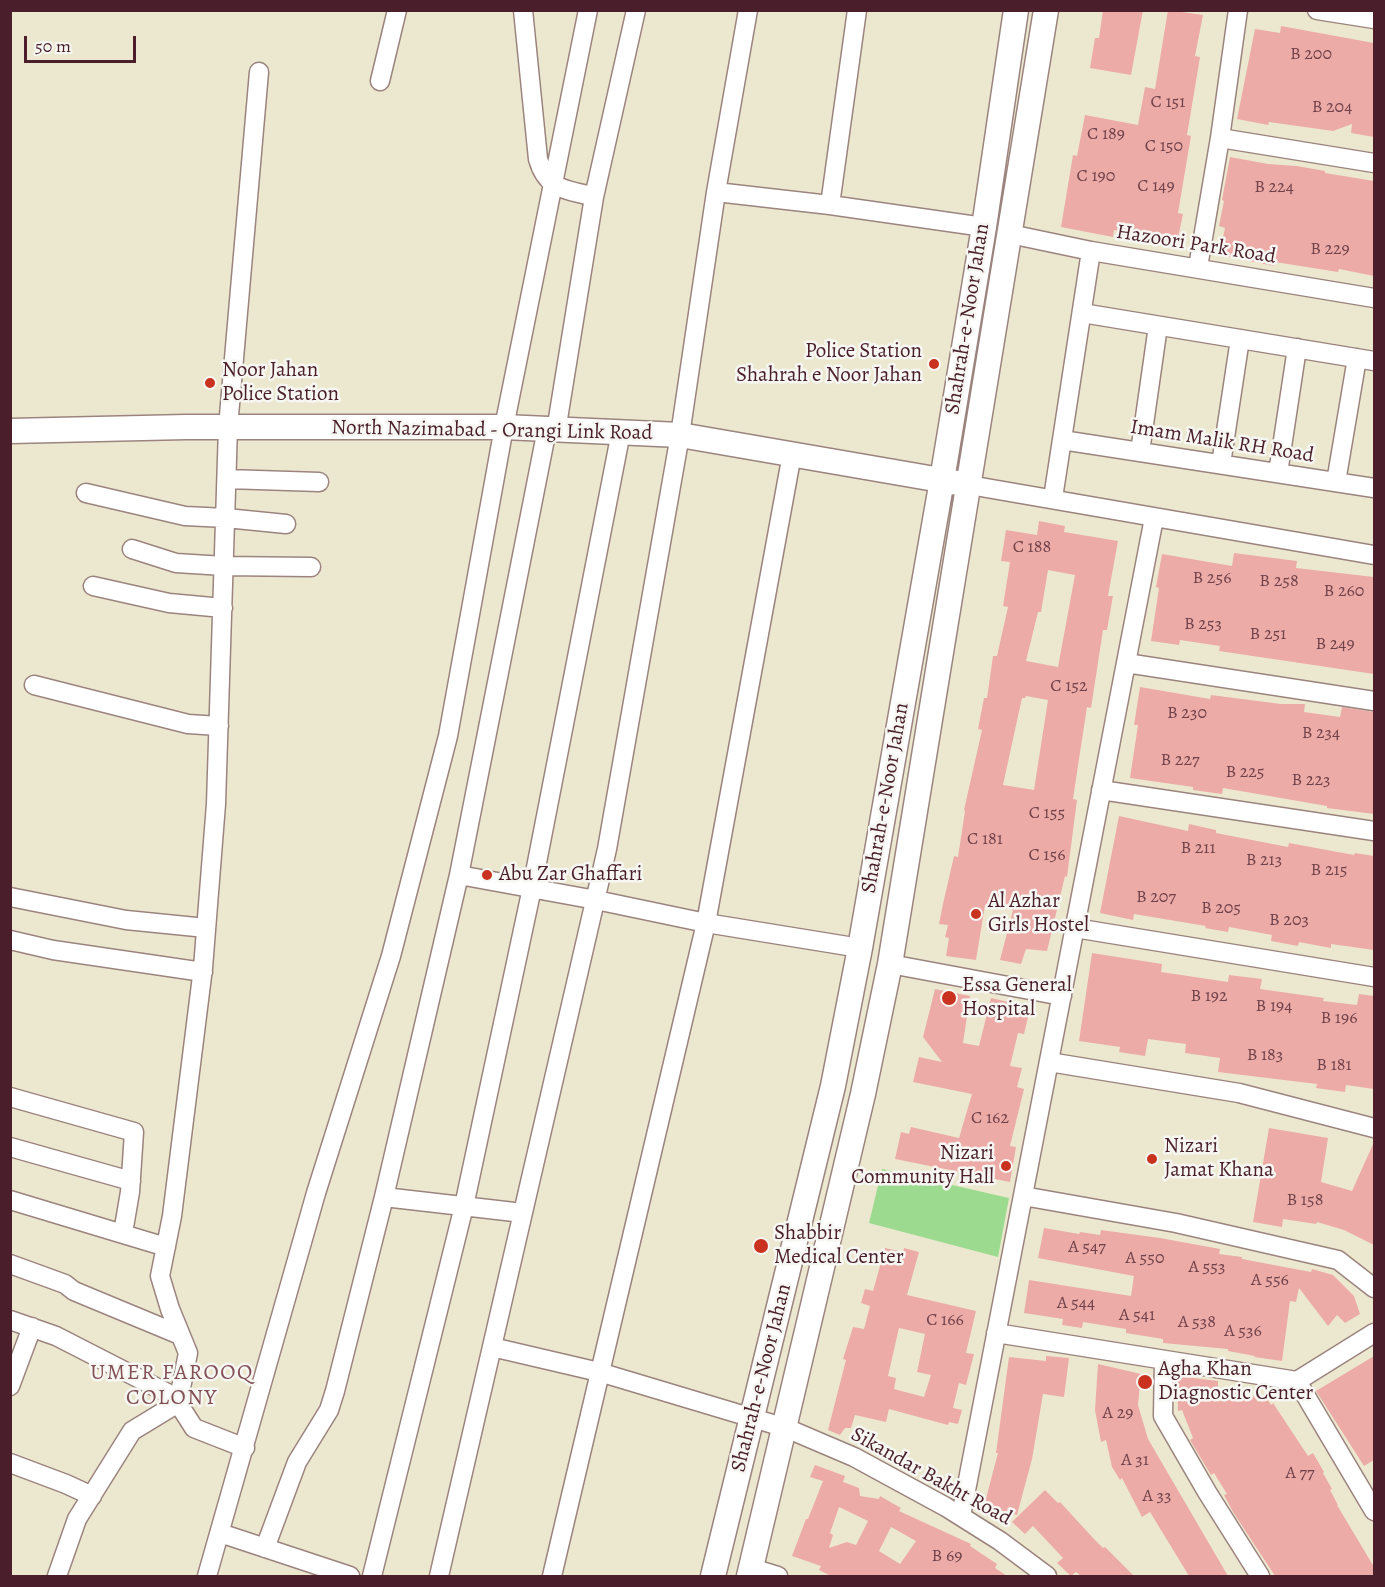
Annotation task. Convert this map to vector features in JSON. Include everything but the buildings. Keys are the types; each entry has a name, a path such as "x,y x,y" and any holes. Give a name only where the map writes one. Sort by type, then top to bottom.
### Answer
{"main road":[{"path":"1016,12 1045,14"},
{"name":"Shahrah-e-Noor Jahan","path":"713,1576 833,1086 860,948 942,480 984,227 1016,12"},
{"name":"Shahrah-e-Noor Jahan","path":"750,1572 786,1428 863,1094 890,964 1045,14"},
{"name":"North Nazimabad - Orangi Link Road","path":"10,431 504,427 680,435 969,485"},
{"path":"833,1086 863,1094"}],"street":[{"path":"380,81 397,10"},
{"path":"524,10 538,159 541,170 553,186 594,196"},
{"path":"207,1576 316,1193 391,956 448,736 504,427 588,10"},
{"path":"265,1548 297,1462 328,1410 335,1391 384,1197 459,875 552,430 594,196 636,10"},
{"path":"439,1576 607,849 680,435 716,192 748,10"},
{"path":"830,205 857,10"},
{"path":"1198,267 1220,138 1238,10"},
{"path":"1317,10 1374,19"},
{"path":"57,1576 77,1519 132,1431 178,1401 188,1353 170,1310 160,1276 172,1216 203,972 216,804 228,428 259,72"},
{"path":"1220,138 1374,163"},
{"path":"716,192 830,205 984,227"},
{"name":"Hazoori Park Road","path":"1010,234 1091,251 1374,298"},
{"path":"1053,498 1091,251"},
{"path":"1082,313 1366,359 1336,482"},
{"path":"1140,452 1158,326"},
{"path":"1221,464 1240,339"},
{"path":"1278,473 1297,348"},
{"path":"372,1576 464,1206 532,888 621,432"},
{"name":"Imam Malik RH Road","path":"1062,440 1374,488"},
{"path":"552,1576 706,923 792,454"},
{"path":"227,479 319,482"},
{"path":"969,485 1374,555"},
{"path":"86,493 185,516 286,524"},
{"path":"961,1516 1154,518"},
{"path":"132,549 176,563 311,567"},
{"path":"93,585 169,603 223,609"},
{"path":"1126,663 1374,701"},
{"path":"34,685 188,724 219,726"},
{"path":"1101,790 1374,831"},
{"path":"459,875 706,923 860,948"},
{"path":"10,897 126,920 206,928"},
{"path":"1075,928 1374,977"},
{"path":"10,940 53,950 203,972"},
{"path":"890,964 1062,996"},
{"path":"1049,1062 1239,1093 1374,1128"},
{"path":"10,1097 134,1132 131,1181 123,1233"},
{"path":"10,1147 131,1181"},
{"path":"1023,1196 1176,1223 1338,1260 1374,1288"},
{"path":"384,1197 523,1213"},
{"path":"10,1200 166,1247"},
{"path":"10,1264 65,1284 74,1291 180,1335"},
{"path":"10,1320 56,1336 178,1401 194,1428 245,1448"},
{"path":"12,1377 32,1327"},
{"path":"996,1333 1297,1381 1374,1333"},
{"name":"Sikandar Bakht Road","path":"492,1347 599,1372 786,1428 854,1457 961,1516 1000,1541 1047,1576"},
{"path":"1164,1360 1163,1416 1260,1576"},
{"path":"1297,1381 1370,1492 1374,1511"},
{"path":"10,1463 92,1496"},
{"path":"220,1533 350,1576"},
{"path":"750,1572 778,1576"}],"green space":[{"path":"882,1169 1009,1198 998,1257 869,1223"}],"place":[{"name":"Police Station Shahrah e Noor Jahan","path":"934,364"},
{"name":"Noor Jahan Police Station","path":"210,383"},
{"name":"Abu Zar Ghaffari","path":"487,875"},
{"name":"Al Azhar Girls Hostel","path":"976,914"},
{"name":"Essa General Hospital","path":"949,998"},
{"name":"Nizari Jamat Khana","path":"1152,1159"},
{"name":"Nizari Community Hall","path":"1006,1166"},
{"name":"Shabbir Medical Center","path":"761,1246"},
{"name":"Agha Khan Diagnostic Center","path":"1145,1382"}],"district":[{"name":"UMER FAROOQ COLONY","path":"172,1386"}]}
